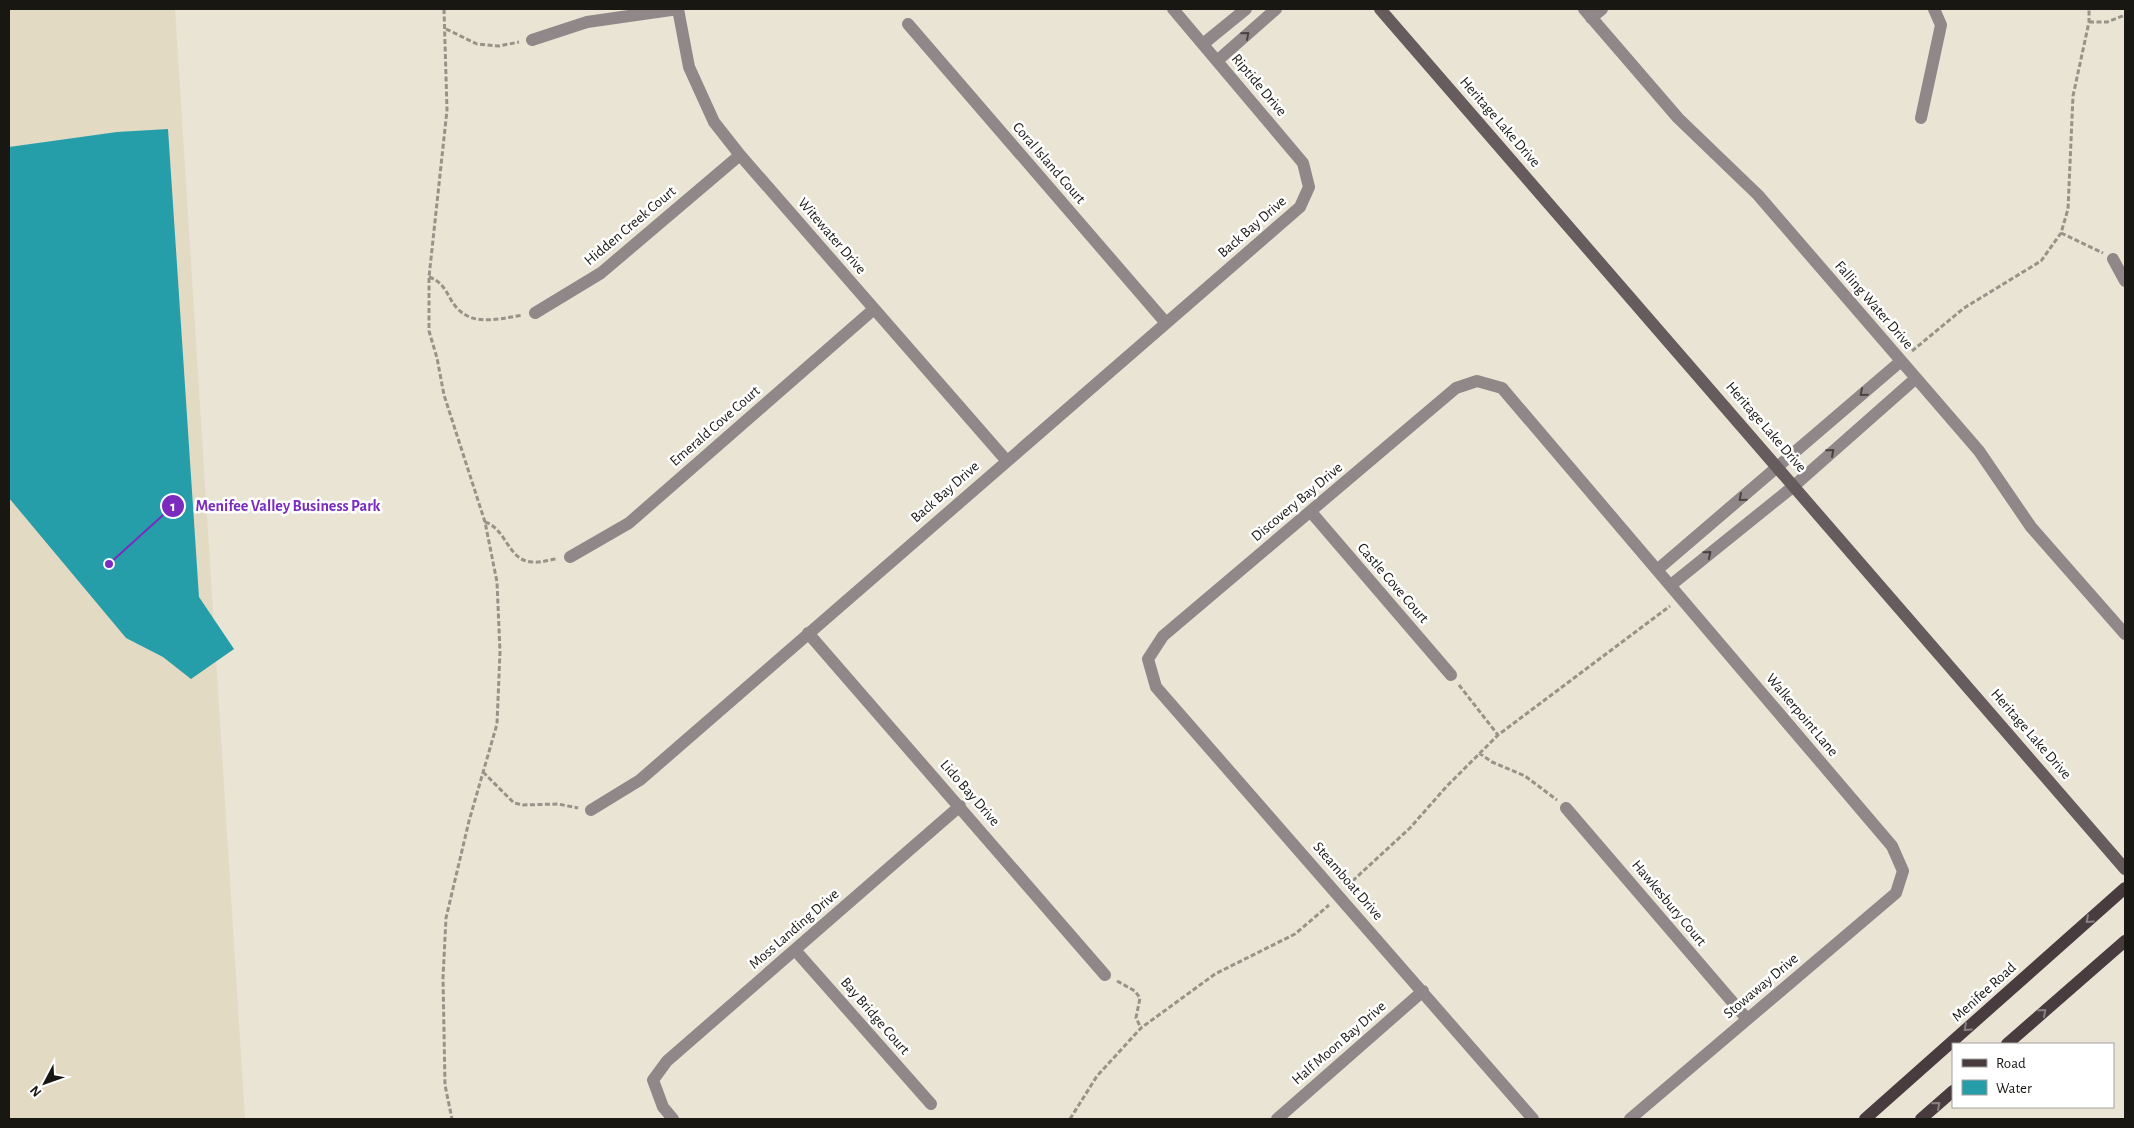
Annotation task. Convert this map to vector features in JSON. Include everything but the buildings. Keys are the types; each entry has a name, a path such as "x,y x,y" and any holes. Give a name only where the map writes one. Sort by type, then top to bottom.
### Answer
{"main road":[{"name":"Menifee Road","path":"1865,1119 2125,888"},
{"path":"2008,1043 2125,941"},
{"path":"1921,1119 1952,1092"}],"street":[{"path":"532,40 587,22 678,9"},
{"name":"Witewater Drive","path":"678,9 689,67 714,122 740,155 1006,460"},
{"name":"Riptide Drive","path":"1173,9 1303,163 1308,187"},
{"path":"1203,44 1246,9"},
{"path":"1217,61 1276,9"},
{"name":"Heritage Lake Drive","path":"1380,9 1779,466 2125,868"},
{"path":"1588,13 1602,9"},
{"path":"1922,118 1941,25 1934,9"},
{"name":"Falling Water Drive","path":"1588,13 1678,118 1758,195 1979,451 2031,527 2125,634"},
{"name":"Coral Island Court","path":"908,24 1166,322"},
{"name":"Hidden Creek Court","path":"534,313 601,273 740,155"},
{"name":"Back Bay Drive","path":"590,810 640,780 1006,460 1300,207 1308,187"},
{"path":"2113,259 2125,281"},
{"name":"Emerald Cove Court","path":"570,557 629,523 874,309"},
{"path":"1657,570 1901,361"},
{"path":"1670,585 1795,485 1915,379"},
{"name":"Discovery Bay Drive","path":"1148,659 1163,636 1456,388 1477,381"},
{"name":"Walkerpoint Lane","path":"1477,381 1502,388 1892,846 1903,871"},
{"name":"Castle Cove Court","path":"1311,512 1451,675"},
{"name":"Lido Bay Drive","path":"808,634 960,806 1105,975"},
{"name":"Steamboat Drive","path":"1148,659 1156,687 1533,1119"},
{"name":"Moss Landing Drive","path":"673,1119 663,1107 653,1080 667,1061 960,806"},
{"name":"Hawkesbury Court","path":"1566,808 1747,1019"},
{"name":"Stowaway Drive","path":"1630,1119 1896,893 1903,871"},
{"name":"Bay Bridge Court","path":"795,950 931,1104"},
{"name":"Half Moon Bay Drive","path":"1277,1119 1423,992"}],"path":[{"path":"444,9 447,110 429,276 429,331 437,358 444,395 485,522 497,582 500,652 497,724 446,918 442,978 445,1084 452,1119"},
{"path":"1901,361 1964,308 2041,261 2061,232 2068,209 2073,96 2089,22 2089,9"},
{"path":"2089,22 2107,22 2125,15"},
{"path":"446,29 477,44 499,46 532,40"},
{"path":"2061,232 2113,259"},
{"path":"429,276 438,280 462,314 471,319 502,318 534,313"},
{"path":"485,522 499,529 513,551 528,562 570,557"},
{"path":"1070,1119 1096,1076 1141,1028 1215,974 1295,934 1410,828 1498,735 1630,638 1680,597"},
{"path":"1451,675 1498,735"},
{"path":"1479,753 1492,762 1525,776 1566,808"},
{"path":"483,772 514,803 523,805 558,804 590,810"},
{"path":"1105,975 1135,991 1140,998 1136,1018 1141,1028"}],"shaded area":[{"path":"9,9 175,9 245,1119 9,1119"}],"water":[{"path":"168,129 199,597 234,649 191,679 163,657 126,638 9,498 9,147 117,132"}],"place":[{"name":"Menifee Valley Business Park","path":"109,564"}]}
